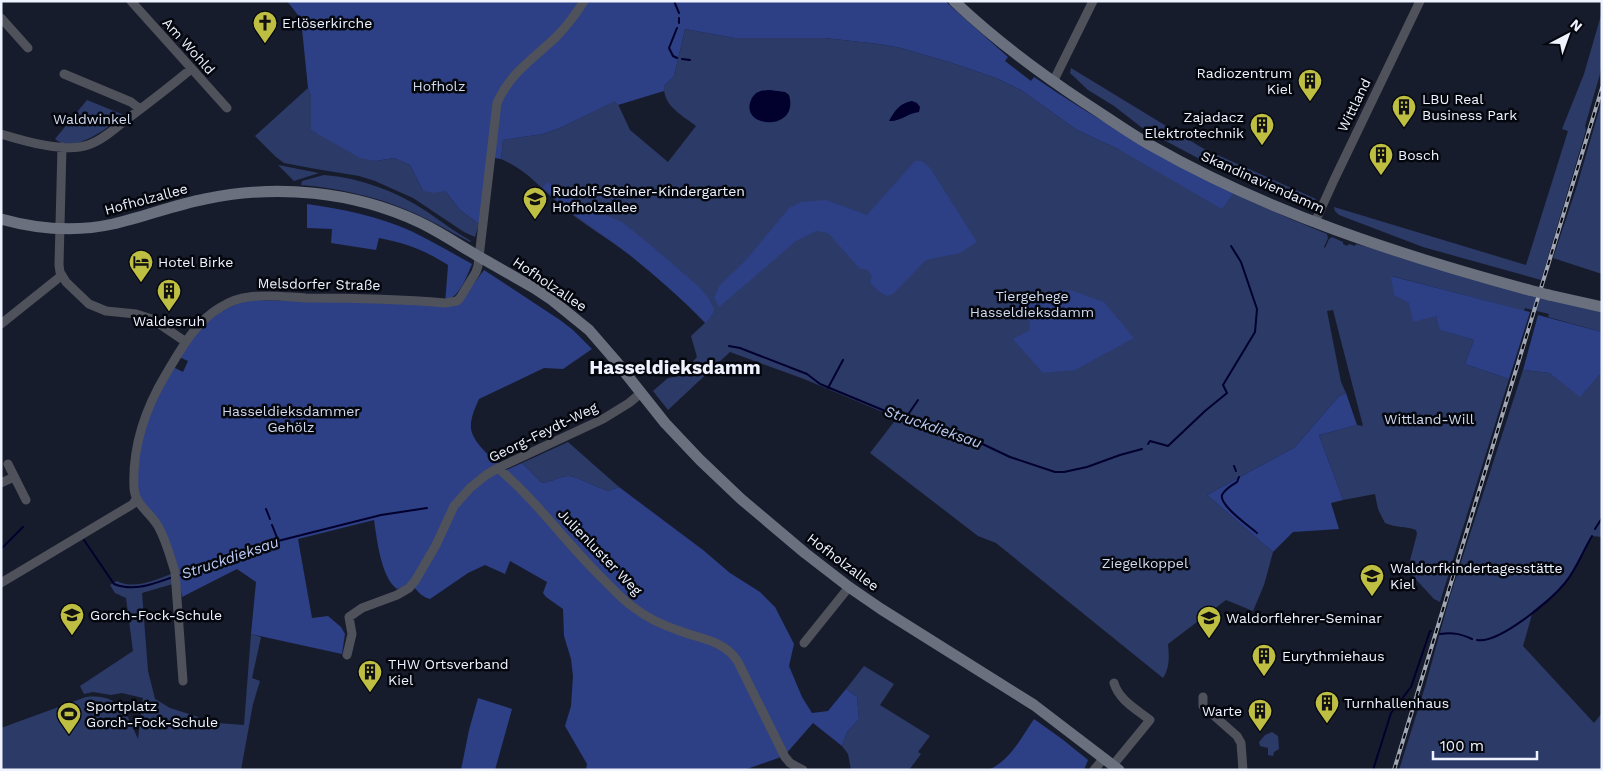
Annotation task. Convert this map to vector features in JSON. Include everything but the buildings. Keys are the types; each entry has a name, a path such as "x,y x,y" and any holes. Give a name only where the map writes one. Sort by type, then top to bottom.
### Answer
{"street":[{"name":"Am Wohld","path":"131,1 227,108"},
{"name":"Melsdorfer Straße","path":"136,499 134,488 135,467 139,436 152,398 186,342 214,312 232,302 248,297 362,298 446,303 457,301 463,295 476,272 479,257 497,103 510,79 563,30 584,1"},
{"name":"Skandinaviendamm","path":"954,1 1005,47 1053,82 1151,145 1247,194 1316,222 1461,272 1602,307"},
{"path":"1053,82 1093,1"},
{"name":"Wittland","path":"1316,222 1334,180 1420,1"},
{"path":"1,18 28,48"},
{"path":"1,134 62,147 88,145 99,140 191,69"},
{"path":"64,74 131,102 140,109"},
{"path":"62,147 58,265 62,276 78,295 95,307 106,311 136,314 152,319 186,342"},
{"name":"Hofholzallee","path":"1,218 28,225 60,228 91,227 111,224 203,199 268,191 324,194 372,204 401,214 439,233 546,296 579,322 616,360 671,429 721,481 805,553 849,587 1034,705 1112,764"},
{"path":"1,324 62,276"},
{"name":"Georg-Feydt-Weg","path":"347,655 352,632 349,616 362,608 410,588 436,545 454,506 470,488 498,468 602,419 628,403 641,392"},
{"path":"8,464 26,500"},
{"name":"Julienluster Weg","path":"498,468 522,489 595,572 635,609 679,631 719,645 732,654 738,662 785,757 790,763 802,770"},
{"path":"1,483 14,477"},
{"path":"1,583 133,504 136,499 157,524 168,550 174,572 183,681"},
{"path":"804,643 849,587"},
{"path":"1094,770 1112,764 1150,720 1122,698 1116,690 1114,683"},
{"path":"1203,697 1203,706 1238,736 1243,770"}],"green space":[{"name":"Hofholz","path":"287,1 945,1 1008,57 1005,61 1031,81 1034,77 1132,138 1234,192 1222,209 1118,149 1077,130 1021,90 996,78 952,63 901,48 879,44 825,38 734,38 685,29 674,76 664,86 664,91 618,105 615,101 560,128 543,134 503,140 501,159 488,157 479,224 460,210 445,191 433,193 423,191 410,165 394,158 376,161 360,158 311,130 311,96 308,88 301,19"},
{"path":"1602,12 1602,63 1600,74 1585,126 1586,130 1541,280 1423,247 1339,215 1335,211 1334,207 1526,265 1568,131 1562,129 1584,74"},
{"name":"Tiergehege Hasseldieksdamm","path":"685,29 734,38 825,38 879,44 901,48 952,63 996,78 1021,90 1077,130 1118,149 1234,192 1327,234 1328,238 1325,248 1332,237 1347,246 1349,244 1355,246 1356,244 1602,311 1602,332 1548,317 1549,314 1525,308 1524,311 1392,276 1436,316 1441,330 1474,340 1465,364 1509,379 1440,602 1434,599 1408,571 1417,534 1416,530 1385,523 1378,509 1375,494 1343,500 1319,435 1357,425 1363,426 1333,310 1327,311 1341,382 1346,393 1339,396 1295,447 1207,495 1273,552 1264,585 1253,611 1226,600 1168,644 1168,666 1163,678 996,543 978,536 870,453 897,418 804,379 730,352 668,410 653,391 668,378 680,376 697,357 691,336 705,323 641,264 567,211 526,174 501,159 503,140 543,134 560,128 616,100 630,130 668,162 696,126 670,105 664,86 674,76"},
{"path":"1071,68 1204,149 1316,199 1312,203 1299,201 1258,183 1243,180 1145,130 1114,106 1088,90 1070,73"},
{"path":"308,88 311,96 311,130 376,161 394,158 410,165 423,191 445,191 460,210 479,224 475,237 464,232 413,198 375,181 359,176 284,163 276,157 255,136"},
{"name":"Waldwinkel","path":"87,100 124,115 101,132 81,142 71,144 55,139"},
{"path":"1602,100 1602,274 1553,258 1577,186"},
{"path":"915,161 922,161 930,168 977,242 960,253 926,260 893,294 887,296 878,291 870,282 872,276 867,269 860,269 828,233 816,231 796,241 719,307 714,298 719,286 746,260 789,208 801,202 826,200 867,215"},
{"path":"278,165 319,173 294,181"},
{"path":"324,175 364,182 402,197 471,241 431,221 382,201 328,188 301,185 302,181"},
{"path":"547,182 588,208 622,222 697,285 707,296 714,308 706,323 641,264 553,197 543,187"},
{"name":"Hasseldieksdammer Gehölz","path":"307,204 333,208 386,221 427,239 472,264 466,279 456,295 448,300 446,304 464,297 484,270 560,320 592,349 563,369 544,368 479,399 471,425 476,441 485,452 506,470 522,463 542,483 569,476 608,491 619,487 703,550 730,573 760,592 775,607 794,644 789,666 802,697 812,713 828,711 846,689 857,697 859,719 847,732 842,746 813,723 784,756 744,770 586,770 587,764 565,726 571,706 573,676 571,659 564,636 563,609 543,593 547,582 510,561 505,574 485,565 468,573 430,599 421,594 409,582 397,589 383,567 374,520 298,539 312,618 328,616 341,627 345,634 342,654 251,634 256,582 237,569 182,597 177,570 139,496 137,474 141,445 150,414 173,367 183,372 188,361 179,357 201,328 231,306 255,300 445,304 448,265 415,248 379,238 376,250 331,243 332,229 307,228"},
{"path":"1391,276 1530,312 1509,379 1465,364 1474,340 1440,330 1436,316 1413,322 1409,303 1394,295"},
{"path":"1063,290 1073,291 1104,302 1134,338 1075,370 1043,373 1013,339 1030,330 1029,303 1034,296"},
{"path":"1538,315 1602,332 1602,372 1580,397 1549,373 1523,370"},
{"path":"1523,370 1549,373 1580,396 1602,372 1602,537 1592,536 1567,581 1557,592 1533,611 1523,646 1594,723 1602,713 1602,770 1399,770 1425,687 1450,596"},
{"path":"1346,393 1357,425 1319,435 1343,500 1331,503 1339,529 1293,532 1273,552 1207,495 1295,447 1339,396"},
{"path":"568,442 619,487 608,491 569,476 542,483 522,463"},
{"path":"171,574 173,584 142,593 148,671 155,699 170,708 217,723 244,725 251,634 261,637 252,678 260,681 253,704 241,770 1,770 1,728 86,697 107,698 121,707 138,739 143,698 122,693 111,695 93,692 84,694 80,686 133,651 126,598 115,593 110,585 117,581 130,585 144,583"},
{"path":"864,666 894,684 880,705 930,736 918,752 921,754 909,770 851,770 848,754 842,746 847,732 859,719 857,697 846,689"},
{"path":"478,698 512,709 495,770 461,770 469,730"},
{"path":"1034,719 1088,760 1084,770 988,770 1009,755"},
{"path":"1272,732 1278,736 1279,749 1274,752 1273,756 1268,755 1268,748 1260,746 1259,742 1265,735"}],"shaded area":[{"path":"770,90 785,92 789,95 790,107 786,115 779,120 761,121 753,117 750,110 751,100 759,92"},
{"path":"912,101 920,107 919,112 889,121 898,108 904,103"}],"waterway":[{"path":"674,1 679,13"},
{"path":"679,18 679,23"},
{"path":"677,28 669,48 673,56 677,58"},
{"path":"682,59 690,60"},
{"name":"Struckdieksau","path":"1148,444 1150,441 1168,446 1227,393 1223,385 1255,332 1257,309 1241,262 1231,246"},
{"name":"Struckdieksau","path":"729,346 740,348 807,374 820,384 919,425 974,440 1010,457 1055,472 1087,467 1142,449"},
{"path":"828,388 843,360"},
{"path":"905,419 918,400"},
{"path":"1234,466 1236,471"},
{"path":"1239,477 1237,482 1223,493 1222,499 1230,510 1257,533"},
{"name":"Struckdieksau","path":"177,576 219,564 262,545 381,515 427,508"},
{"path":"266,509 270,519"},
{"path":"1595,529 1602,518"},
{"path":"272,525 278,540"},
{"name":"Struckdieksau","path":"1,549 23,527"},
{"path":"1477,640 1498,635 1537,610 1569,578 1592,536"},
{"name":"Struckdieksau","path":"84,540 114,584 136,587 173,577"},
{"path":"1373,770 1391,713 1411,687 1431,631"},
{"path":"1440,634 1457,634 1472,639"}],"railway":[{"path":"1394,770 1602,88"}],"place":[{"name":"Erlöserkirche","path":"265,44"},
{"name":"Radiozentrum Kiel","path":"1310,102"},
{"name":"LBU Real Business Park","path":"1404,128"},
{"name":"Zajadacz Elektrotechnik","path":"1262,146"},
{"name":"Bosch","path":"1381,176"},
{"name":"Rudolf-Steiner-Kindergarten Hofholzallee","path":"535,220"},
{"name":"Hotel Birke","path":"141,283"},
{"name":"Waldesruh","path":"169,312"},
{"name":"Waldorfkindertagesstätte Kiel","path":"1372,597"},
{"name":"Gorch-Fock-Schule","path":"72,636"},
{"name":"Waldorflehrer-Seminar","path":"1209,639"},
{"name":"Eurythmiehaus","path":"1264,677"},
{"name":"THW Ortsverband Kiel","path":"370,693"},
{"name":"Turnhallenhaus","path":"1327,724"},
{"name":"Warte","path":"1260,732"},
{"name":"Sportplatz Gorch-Fock-Schule","path":"69,735"}],"district":[{"name":"Hasseldieksdamm","path":"675,367"}],"park label":[{"name":"Wittland-Will","path":"1429,419"},
{"name":"Ziegelkoppel","path":"1145,563"}]}
